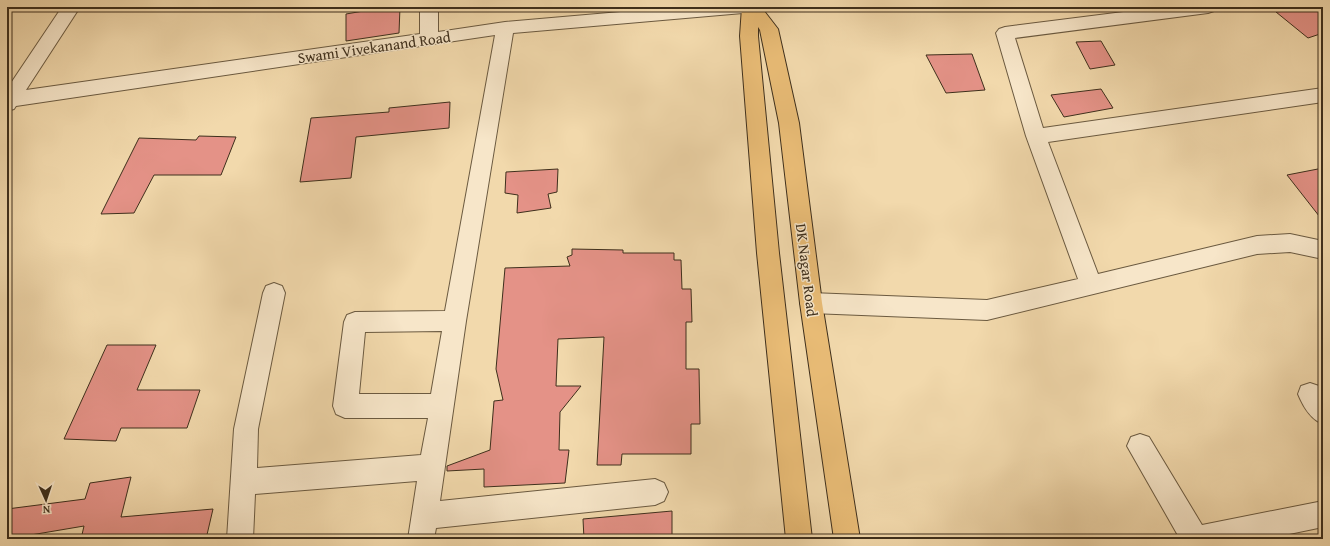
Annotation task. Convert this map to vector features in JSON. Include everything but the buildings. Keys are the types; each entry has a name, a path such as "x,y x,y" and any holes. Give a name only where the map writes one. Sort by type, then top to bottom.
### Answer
{"main road":[{"name":"DK Nagar Road","path":"752,7 769,29 788,123 811,303 847,539"},
{"name":"DK Nagar Road","path":"752,7 749,36 767,238 799,539"}],"street":[{"path":"8,101 71,7"},
{"path":"429,7 429,39"},
{"name":"Swami Vivekanand Road","path":"8,101 505,28 743,7"},
{"path":"1091,285 1036,136 1005,33 1208,7"},
{"path":"505,28 455,321 423,528 655,492"},
{"path":"1036,136 1323,95"},
{"path":"811,303 987,310 1256,245 1290,244 1323,250"},
{"path":"240,539 246,429 274,293"},
{"path":"442,406 345,406 355,322 455,321"},
{"path":"1140,446 1195,539"},
{"path":"243,482 432,467"},
{"path":"1199,539 1323,514"}]}
